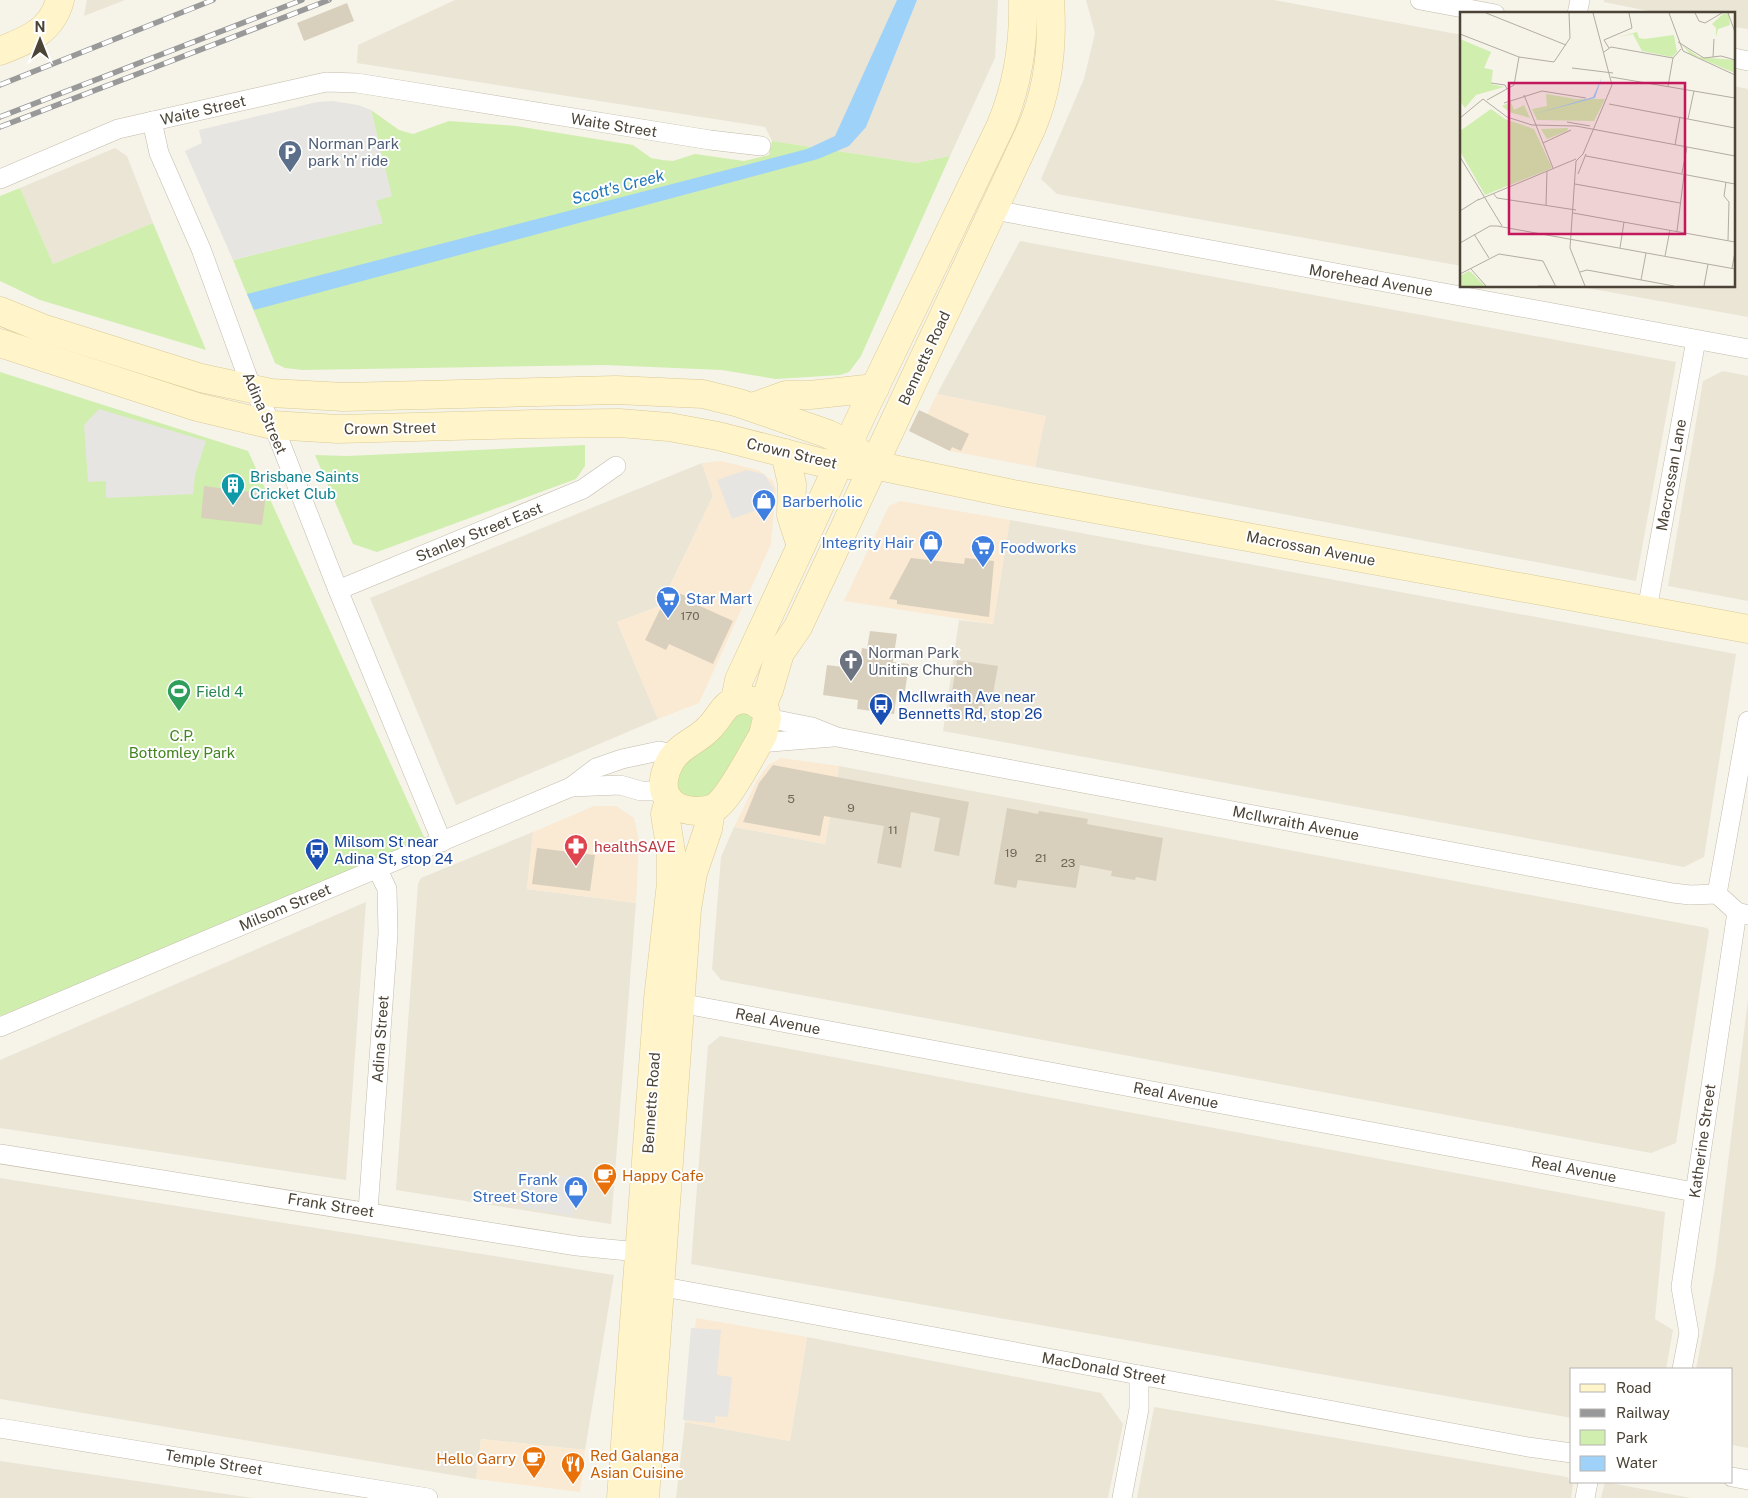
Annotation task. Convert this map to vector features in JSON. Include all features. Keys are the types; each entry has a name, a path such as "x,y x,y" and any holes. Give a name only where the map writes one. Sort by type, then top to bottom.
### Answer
{"main road":[{"name":"Bennetts Road","path":"735,700 739,680 1010,103 1020,62 1023,0"},
{"name":"Bennetts Road","path":"669,1001 689,890 698,855 708,829 711,810 722,802 763,722 780,653 798,627 1032,128 1044,95 1051,40 1050,0"},
{"path":"0,51 33,37 56,10"},
{"name":"Crown Street","path":"0,311 42,328 201,378 254,390 311,397 560,391 668,391 703,394 753,407 828,434 844,455"},
{"name":"Crown Street","path":"0,343 197,407 272,424 338,429 619,423 669,427 708,434 785,453 844,455 874,465"},
{"path":"753,407 786,395 810,395 875,388"},
{"path":"785,453 792,484 791,515 801,546"},
{"name":"Macrossan Avenue","path":"874,465 1013,494 1748,629"},
{"path":"674,755 704,733 724,707 735,700 749,700 763,722"},
{"name":"Bennetts Road","path":"645,1498 649,1284 669,1001 672,867 664,814 667,796 665,776 674,755"},
{"path":"667,796 689,810 711,810"},
{"name":"Bennetts Road","path":"621,1498 649,1284"}],"street":[{"path":"1420,0 1484,12"},
{"name":"Waite Street","path":"0,179 105,134 152,121 326,82 357,83 414,100 665,138 761,146"},
{"name":"Adina Street","path":"152,121 159,153 201,249 254,390 272,424 442,842"},
{"name":"Morehead Avenue","path":"994,210 1748,349"},
{"name":"Macrossan Lane","path":"1647,610 1696,340"},
{"name":"Stanley Street East","path":"338,590 583,489 616,466"},
{"path":"1742,914 1717,894 1748,721"},
{"name":"McIlwraith Avenue","path":"763,722 812,727 837,737"},
{"name":"McIlwraith Avenue","path":"763,722 1673,893 1690,895 1717,894"},
{"name":"Milsom Street","path":"0,1027 571,787 596,768 622,759 660,752 674,755"},
{"name":"Milsom Street","path":"571,787 620,785 667,796"},
{"name":"Adina Street","path":"368,1211 388,934 387,889 377,868"},
{"name":"Katherine Street","path":"1682,1368 1689,1333 1681,1287 1694,1192 1742,914"},
{"name":"Real Avenue","path":"669,1001 1694,1192"},
{"name":"Frank Street","path":"0,1154 368,1211 577,1246 651,1253"},
{"name":"MacDonald Street","path":"649,1284 1528,1447 1570,1452"},
{"path":"1122,1498 1139,1410 1139,1374"},
{"name":"Temple Street","path":"0,1428 428,1498"},
{"path":"1733,1477 1748,1480"},
{"path":"1585,1498 1588,1483"}],"shaded area":[{"path":"87,0 125,0 84,16"},
{"path":"455,0 998,0 995,58 950,156 916,163 772,141 765,127 357,63 358,45"},
{"path":"1086,0 1274,0 1460,35 1460,266 1057,194 1041,179 1084,79 1095,33"},
{"path":"1604,0 1748,0 1748,29 1736,27 1736,12 1654,12 1604,2"},
{"path":"1736,86 1748,89 1748,317 1587,288 1736,288"},
{"name":"Norman Park park 'n' ride","path":"332,101 358,105 371,110 392,196 376,201 383,223 233,260 185,151 202,143 199,130 317,102"},
{"path":"115,148 127,156 153,223 53,264 20,188"},
{"path":"1020,241 1676,362 1636,581 1035,467 1045,416 937,394"},
{"path":"1723,371 1748,376 1748,601 1668,586 1703,381"},
{"path":"937,394 1046,416 1035,467 950,451 917,435"},
{"path":"99,409 206,441 195,475 193,494 106,498 106,481 88,482 84,425"},
{"path":"721,461 758,470 773,481 776,489 771,544 699,703 658,719 617,622 660,606 713,496 702,463"},
{"path":"702,463 713,496 660,606 617,622 658,719 456,805 370,598"},
{"path":"746,470 764,474 774,489 773,504 732,519 717,480"},
{"path":"900,501 1010,520 993,624 844,601 889,506"},
{"path":"1010,520 1736,654 1704,857 1684,867 943,731 959,620 993,624"},
{"path":"781,758 839,766 825,844 734,827 757,780 768,765"},
{"path":"839,766 1707,928 1709,931 1676,1143 1651,1153 721,980 712,969 721,857 734,827 825,844"},
{"path":"594,806 616,806 634,818 639,840 636,903 527,889 533,832"},
{"path":"533,832 527,889 636,903 611,1224 396,1190 418,884 421,878"},
{"path":"366,902 346,1180 0,1128 0,1060"},
{"path":"1748,999 1748,1448 1733,1445 1733,1368 1696,1368 1715,1269"},
{"path":"720,1036 1665,1212 1655,1319 1673,1330 1666,1368 1570,1368 1570,1418 691,1264 708,1046"},
{"path":"528,1170 579,1179 573,1216 522,1207"},
{"path":"0,1178 614,1275 585,1450 481,1439 476,1479 0,1399"},
{"path":"696,1318 807,1337 790,1441 685,1422"},
{"path":"691,1328 721,1330 717,1375 732,1377 728,1417 715,1416 715,1423 683,1420"},
{"path":"807,1337 1101,1393 1123,1424 1108,1498 676,1498 685,1422 790,1441"},
{"path":"1154,1407 1567,1477 1573,1485 1571,1498 1137,1498"},
{"path":"481,1439 585,1450 580,1492 476,1479"},
{"path":"0,1461 253,1498 0,1498"},
{"path":"1605,1483 1610,1483 1691,1498 1601,1498"}],"green space":[{"path":"371,110 399,130 413,134 449,121 516,126 633,145 651,158 673,161 695,154 744,161 769,155 772,141 916,163 950,156 861,356 849,372 840,375 776,379 722,370 605,365 303,370 285,368 275,363 233,260 382,223 375,200 391,196"},
{"path":"20,188 53,264 153,223 206,350 40,300 0,281 0,196"},
{"name":"C.P. Bottomley Park","path":"0,372 248,451 425,839 97,979 0,1016"},
{"path":"585,445 585,466 576,479 377,552 353,544 315,455 347,456"},
{"path":"746,710 757,720 717,793 699,803 677,791 676,769 730,714"}],"water":[{"path":"897,0 917,0 866,127 849,146 818,159 254,310 247,294 807,149 835,136"}],"building":[{"path":"347,3 354,21 304,41 297,23"},
{"path":"919,410 969,434 961,451 952,447 950,451 909,431"},
{"name":"Brisbane Saints Cricket Club","path":"204,486 266,494 262,525 201,518"},
{"path":"911,558 964,564 965,558 994,561 989,617 897,604 897,600 889,599"},
{"path":"670,589 690,598 689,601 733,621 713,664 669,644 666,650 645,640"},
{"name":"Norman Park Uniting Church","path":"870,631 897,634 893,662 909,664 905,691 897,690 894,714 857,709 858,700 823,695 827,665 859,669 862,648 867,649"},
{"path":"957,660 998,666 992,699 986,698 982,722 948,717"},
{"path":"773,765 969,802 959,856 934,851 940,818 911,812 901,868 877,863 884,826 824,816 820,836 743,822 759,783"},
{"path":"1007,808 1038,814 1039,811 1088,819 1087,824 1163,838 1156,881 1136,877 1135,880 1111,876 1112,871 1080,865 1076,888 1018,880 1016,888 994,884"},
{"path":"537,848 595,855 590,891 532,884"}],"railway":[{"path":"0,85 213,0"},
{"path":"0,117 302,0"},
{"path":"0,127 329,0"}],"place":[{"name":"Norman Park park 'n' ride","path":"290,173"},
{"name":"Brisbane Saints Cricket Club","path":"233,506"},
{"name":"Barberholic","path":"764,522"},
{"name":"Integrity Hair","path":"931,563"},
{"name":"Foodworks","path":"983,568"},
{"name":"Star Mart","path":"668,619"},
{"name":"Norman Park Uniting Church","path":"851,682"},
{"name":"Field 4","path":"179,712"},
{"name":"McIlwraith Ave near Bennetts Rd, stop 26","path":"881,726"},
{"name":"healthSAVE","path":"576,867"},
{"name":"Milsom St near Adina St, stop 24","path":"317,871"},
{"name":"Happy Cafe","path":"605,1196"},
{"name":"Frank Street Store","path":"576,1209"},
{"name":"Hello Garry","path":"534,1479"},
{"name":"Red Galanga Asian Cuisine","path":"573,1485"}],"water label":[{"name":"Scott's Creek","path":"618,187"}]}
